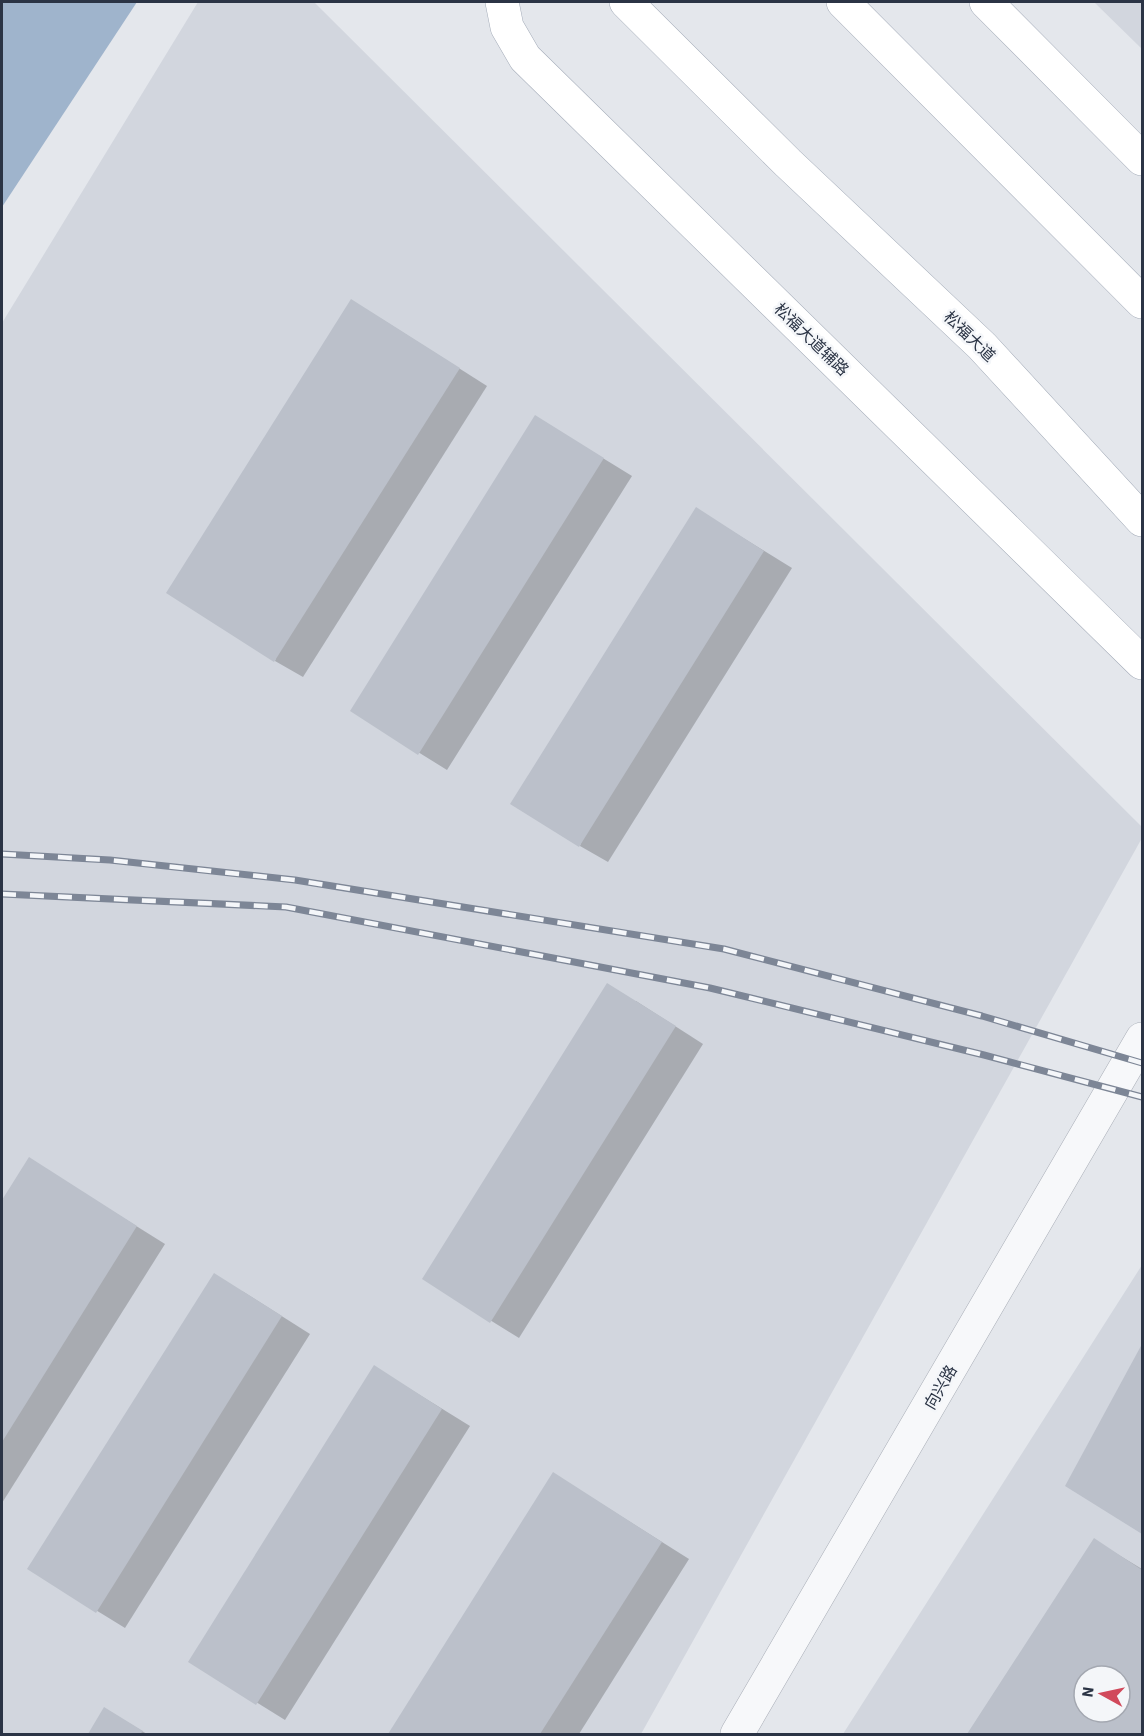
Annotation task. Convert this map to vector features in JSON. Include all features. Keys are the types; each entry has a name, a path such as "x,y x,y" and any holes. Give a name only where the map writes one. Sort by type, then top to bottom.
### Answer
{"main road":[{"name":"松福大道辅路","path":"502,2 507,27 525,58 1143,663"},
{"name":"松福大道","path":"626,2 788,163 982,346 1143,519"},
{"path":"843,2 1143,302"},
{"path":"986,2 1143,159"}],"street":[{"name":"向兴路","path":"737,1734 1143,1039"}],"shaded area":[{"path":"198,2 314,2 1142,827 1142,838 641,1734 2,1734 2,323"},
{"path":"1094,2 1142,2 1142,49"},
{"path":"1142,1265 1142,1734 843,1734"}],"water":[{"path":"2,2 137,2 2,207"}],"building":[{"path":"351,299 460,368 274,662 166,593"},
{"path":"535,415 604,458 418,755 350,711"},
{"path":"696,507 764,551 579,847 510,804"},
{"path":"607,983 676,1026 490,1323 422,1279"},
{"path":"29,1157 137,1226 2,1442 2,1200"},
{"path":"214,1273 282,1316 96,1613 27,1569"},
{"path":"1142,1344 1142,1534 1065,1486"},
{"path":"374,1365 442,1409 256,1705 188,1662"},
{"path":"553,1472 662,1542 540,1734 388,1734"},
{"path":"1094,1538 1142,1570 1141,1734 967,1734"},
{"path":"104,1707 143,1731 140,1734 88,1734"}],"railway":[{"path":"2,854 110,860 295,880 724,949 982,1016 1142,1063"},
{"path":"2,894 286,907 710,988 984,1055 1142,1097"}]}
